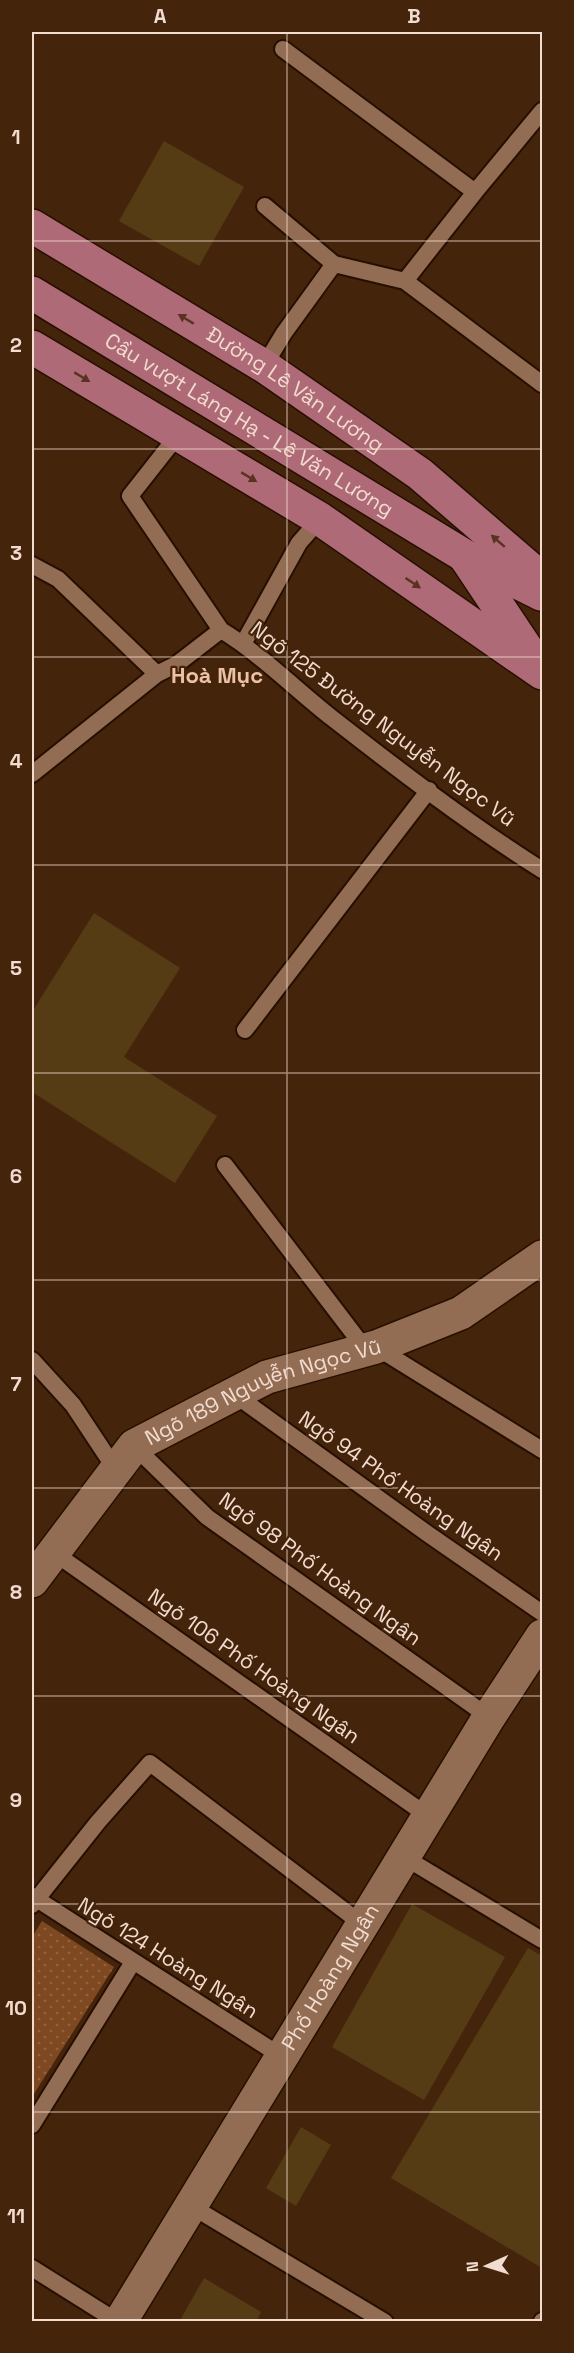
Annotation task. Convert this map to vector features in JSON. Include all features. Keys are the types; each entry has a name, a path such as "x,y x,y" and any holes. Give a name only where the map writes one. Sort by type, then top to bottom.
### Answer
{"main road":[{"name":"Đường Lê Văn Lương","path":"32,226 264,366 420,474 543,579"},
{"name":"Cầu vượt Láng Hạ - Lê Văn Lương","path":"32,293 465,556 543,595"},
{"path":"32,347 320,519 543,673"},
{"name":"Cầu vượt Láng Hạ - Lê Văn Lương","path":"465,556 543,673"}],"street":[{"name":"Ngõ 189 Nguyễn Ngọc Vũ","path":"32,1581 125,1458 267,1377 371,1348 461,1312 543,1257"},
{"name":"Phố Hoàng Ngân","path":"119,2322 489,1717 543,1636"}],"lane":[{"path":"283,49 475,192"},
{"path":"405,281 543,111"},
{"path":"265,206 334,264 405,281 543,384"},
{"path":"264,366 284,333 334,264"},
{"path":"178,435 130,496 221,630"},
{"path":"243,644 299,543 320,519"},
{"path":"32,565 58,579 157,674"},
{"name":"Ngõ 125 Đường Nguyễn Ngọc Vũ","path":"33,772 157,674 177,664 221,630 243,644 330,717 488,835 543,870"},
{"path":"245,1029 429,790"},
{"path":"225,1165 371,1348 543,1450"},
{"name":"Ngõ 98 Phố Hoàng Ngân","path":"32,1359 73,1406 125,1458 489,1717"},
{"name":"Ngõ 94 Phố Hoàng Ngân","path":"234,1394 428,1534 543,1613"},
{"name":"Ngõ 106 Phố Hoàng Ngân","path":"53,1552 428,1816"},
{"path":"33,1900 150,1763 362,1924"},
{"path":"404,1857 543,1940"},
{"name":"Ngõ 124 Hoàng Ngân","path":"33,1900 281,2056"},
{"path":"32,2125 133,1962"},
{"path":"191,2206 385,2322"},
{"path":"32,2268 119,2322"}],"shaded area":[{"path":"42,1921 114,1967 32,2097 32,1937"}],"building":[{"path":"164,141 244,187 199,266 119,221"},
{"path":"94,913 180,968 124,1057 217,1116 175,1183 32,1092 32,1012"},
{"path":"412,1904 505,1957 424,2100 332,2047"},
{"path":"528,1948 542,1956 542,2268 391,2178"},
{"path":"301,2127 331,2145 296,2206 266,2188"},
{"path":"204,2278 261,2312 256,2322 179,2322"}],"district":[{"name":"Hoà Mục","path":"217,675"}]}
